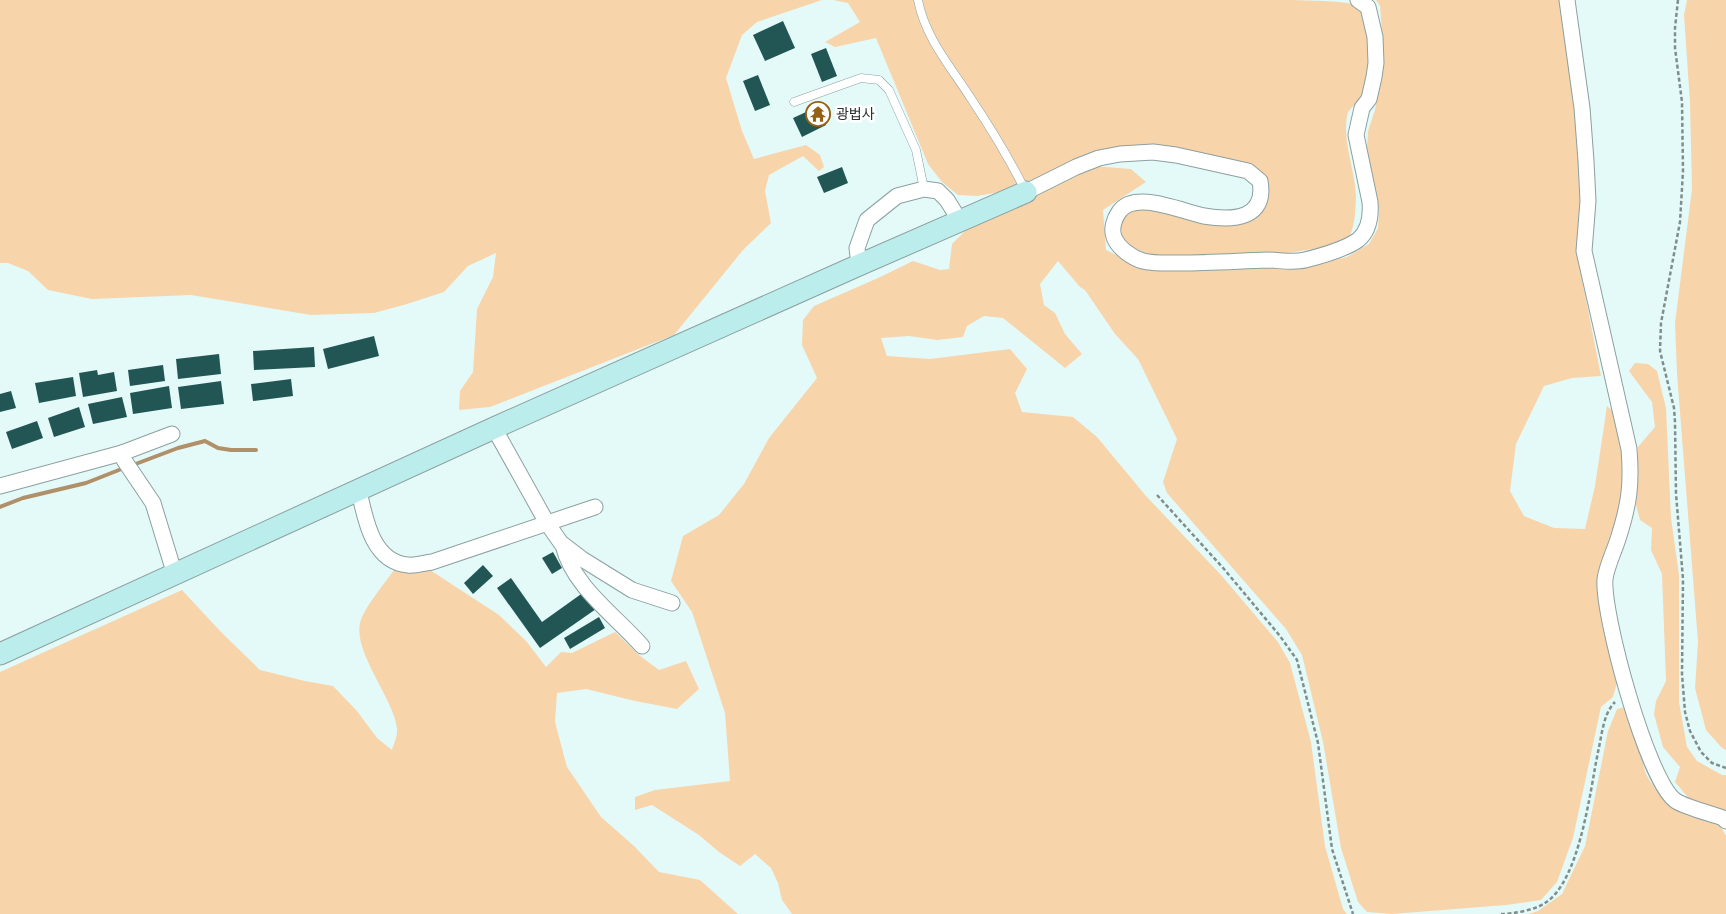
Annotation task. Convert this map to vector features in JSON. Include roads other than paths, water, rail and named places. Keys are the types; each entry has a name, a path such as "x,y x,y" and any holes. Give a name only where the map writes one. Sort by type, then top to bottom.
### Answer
{"street":[{"path":"0,654 494,428 1099,158 1120,154 1153,152 1176,155 1248,171 1260,181 1262,189 1256,209 1244,216 1222,218 1203,216 1168,205 1141,202 1122,207 1114,220 1114,236 1118,244 1125,251 1142,261 1160,263 1218,263 1304,260 1340,249 1359,239 1368,227 1371,212 1356,135 1362,108 1369,99 1376,63 1372,20 1368,7 1358,0"},
{"path":"1567,0 1582,108 1586,161 1588,201 1584,250 1629,449 1630,488 1627,511 1608,566 1605,580 1606,598 1618,659 1637,723 1663,785 1676,801 1723,818 1726,821"},
{"path":"859,265 857,248 867,220 897,196 924,189 938,191 947,200 960,221"},
{"path":"494,428 547,523 563,544 582,559 632,590 672,603"},
{"path":"0,486 125,461 172,434"},
{"path":"125,461 153,503 175,575"},
{"path":"359,491 366,521 375,542 386,556 395,562 408,565 432,562 595,507"},
{"path":"563,544 566,557 586,587 642,646"}],"lane":[{"path":"918,0 926,26 941,55 1011,161 1026,192"},
{"path":"794,102 861,78 879,80 889,90 916,150 924,189"}],"waterway":[{"path":"133,465 178,448 205,441 218,448 256,450"},
{"path":"0,507 23,498 86,483 124,468"}],"place":[{"name":"광법사","path":"818,114"}]}
